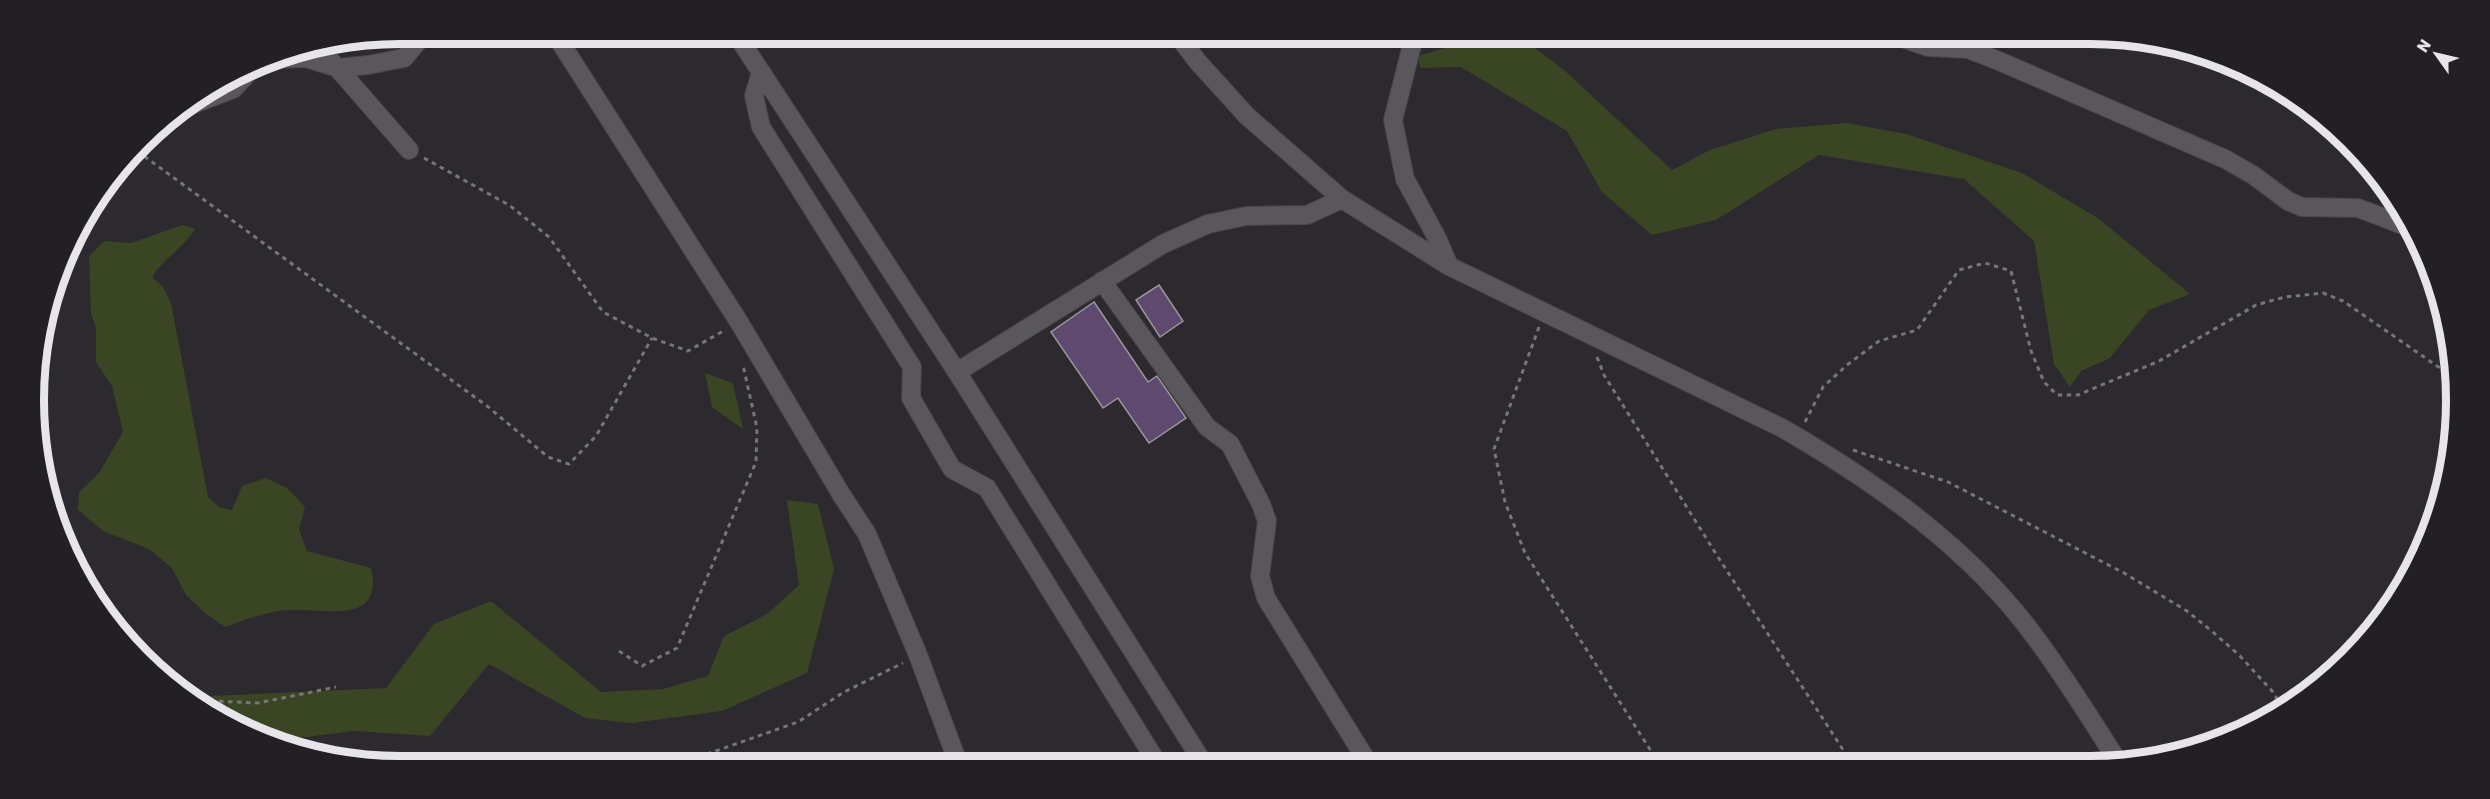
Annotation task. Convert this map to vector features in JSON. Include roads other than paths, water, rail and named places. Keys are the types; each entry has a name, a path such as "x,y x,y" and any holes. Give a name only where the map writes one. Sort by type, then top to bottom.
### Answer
{"street":[{"path":"299,58 306,58 338,68 368,65 404,58 416,43"},
{"path":"561,43 739,322 867,534 918,655 956,756"},
{"path":"742,43 957,372 1199,756"},
{"path":"1183,43 1247,116 1341,199 1449,266 1797,437 1831,457 1903,507 1944,539 1996,590 2035,636 2114,755"},
{"path":"1412,43 1393,120 1405,179 1437,238 1449,266"},
{"path":"1916,43 1928,47 1968,49 1999,61 2225,159 2253,175 2288,201 2302,207 2358,208 2400,224"},
{"path":"322,52 409,150"},
{"path":"761,72 754,96 760,127 912,367 911,398 952,469 987,488 1153,756"},
{"path":"211,98 233,89 241,80"},
{"path":"957,372 1163,244 1208,224 1246,216 1307,215 1341,199"},
{"path":"1102,281 1207,427 1230,444 1261,504 1267,521 1260,576 1266,598 1364,756"}]}
